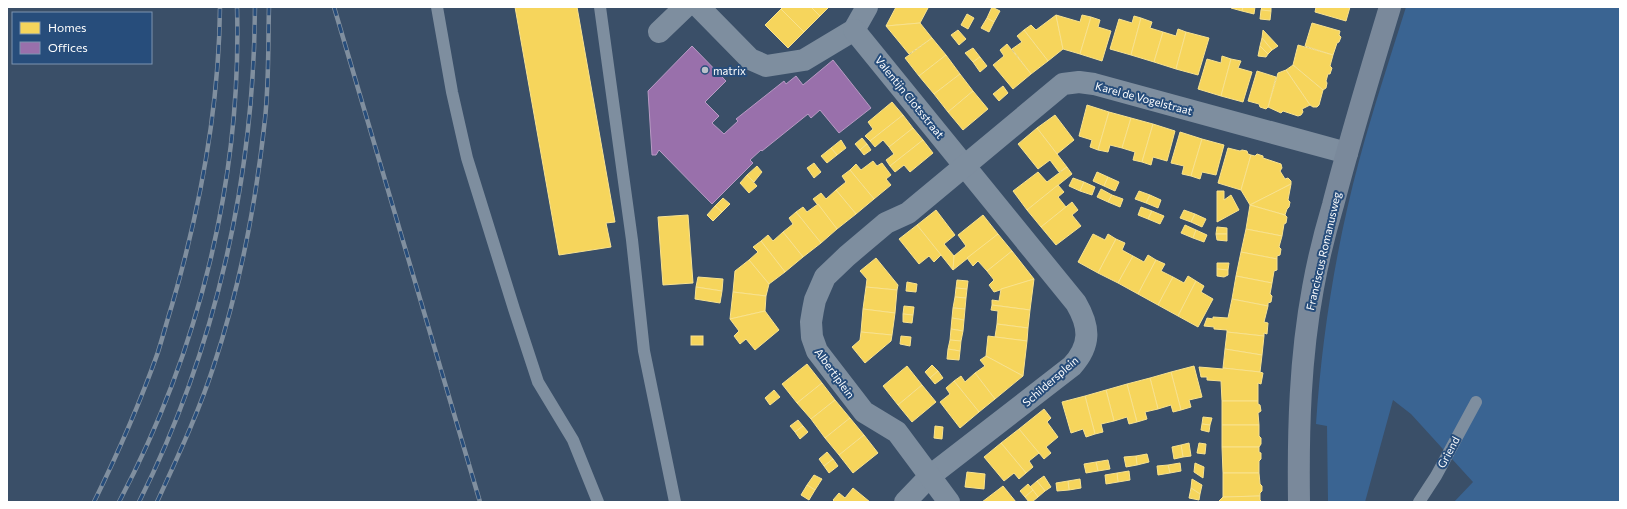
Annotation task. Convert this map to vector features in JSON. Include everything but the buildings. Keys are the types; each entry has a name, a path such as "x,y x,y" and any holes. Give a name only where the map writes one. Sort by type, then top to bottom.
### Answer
{"street":[{"path":"658,32 685,7"},
{"path":"699,7 750,59 766,66 804,60 854,30 867,7"},
{"name":"Franciscus Romanusweg","path":"1299,502 1299,425 1303,359 1308,314 1320,254 1347,153 1390,7"},
{"name":"Valentijn Clotsstraat","path":"854,30 965,165"},
{"name":"Karel de Vogelstraat","path":"965,165 1063,84 1079,82 1094,84 1347,153"},
{"name":"Albertiplein","path":"949,502 897,432 864,412 817,351 812,336 811,322 815,300 825,277 886,223 908,212 965,165"},
{"name":"Schildersplein","path":"905,502 930,476 1072,366 1080,357 1087,337 1086,323 1076,303 965,165"}],"lane":[{"path":"437,7 452,92 467,158 514,309 538,382 573,440 598,502"},
{"path":"600,7 632,240 644,351 675,502"},
{"name":"Griend","path":"1419,502 1436,476 1476,402"}],"shaded area":[{"path":"1406,7 1620,7 1620,502 1454,502 1473,482 1411,414 1393,400 1365,502 1328,502 1327,426 1316,424 1322,357 1331,291 1343,226 1359,161"}],"railway":[{"path":"94,502 112,465 144,390 160,346 182,269 199,195 212,120 219,45 220,7"},
{"path":"119,502 147,444 172,385 193,324 210,262 223,199 232,135 237,71 237,7"},
{"path":"139,502 166,444 189,384 209,323 226,261 238,198 247,135 253,71 255,7"},
{"path":"157,502 201,402 223,337 239,276 252,213 265,119 268,77 269,7"},
{"path":"334,7 480,502"}],"place":[{"name":"matrix","path":"705,70"}]}
